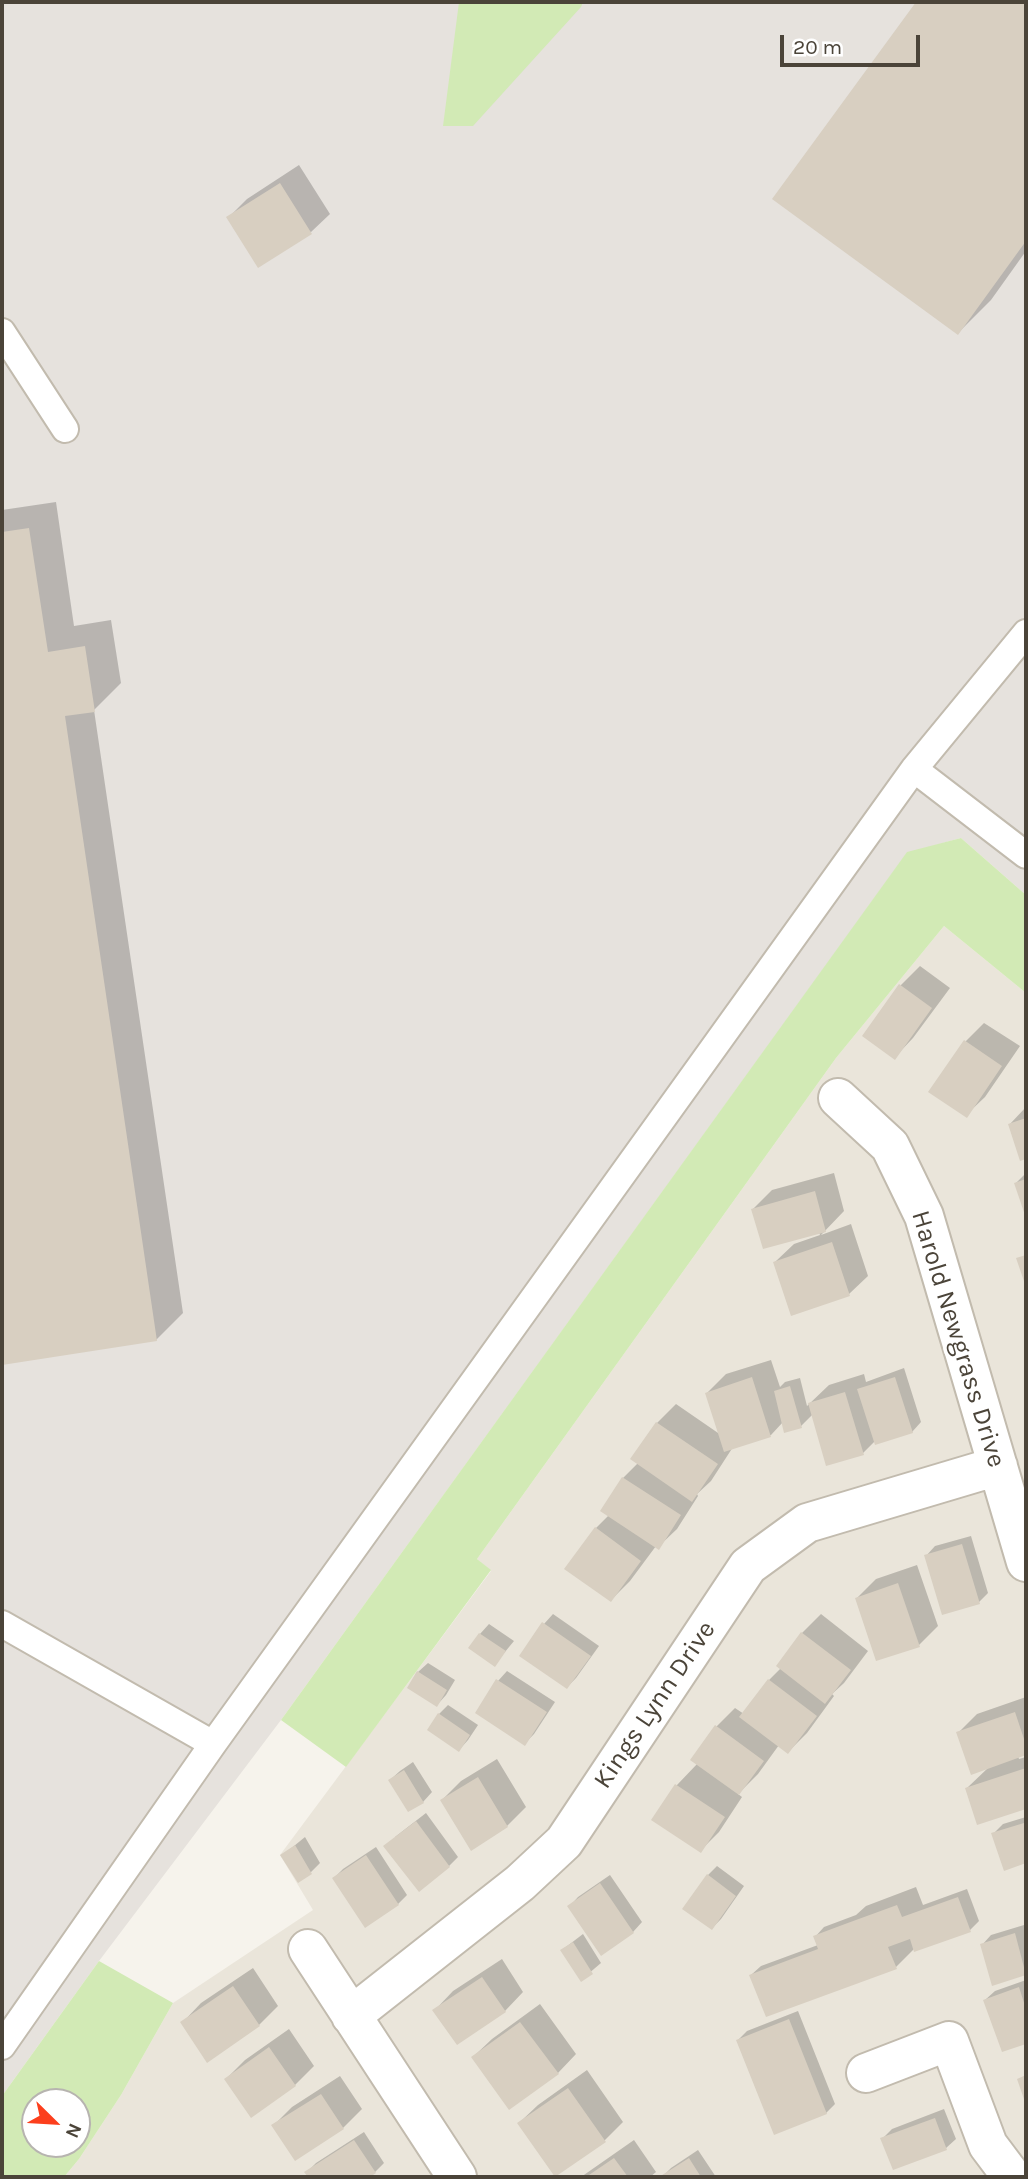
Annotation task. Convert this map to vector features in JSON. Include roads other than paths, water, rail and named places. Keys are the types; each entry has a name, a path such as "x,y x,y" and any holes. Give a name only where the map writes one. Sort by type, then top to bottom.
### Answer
{"street":[{"name":"Harold Newgrass Drive","path":"838,1098 890,1146 924,1216 1026,1562"},
{"name":"Kings Lynn Drive","path":"351,2016 520,1883 564,1842 748,1566 807,1522 998,1466"},
{"path":"308,1949 450,2174"},
{"path":"866,2073 949,2041 988,2145 1012,2177"}],"lane":[{"path":"2,332 65,429"},
{"path":"2,2046 213,1744 915,769 1026,633"},
{"path":"915,769 1026,855"},
{"path":"2,1623 213,1744"}]}
